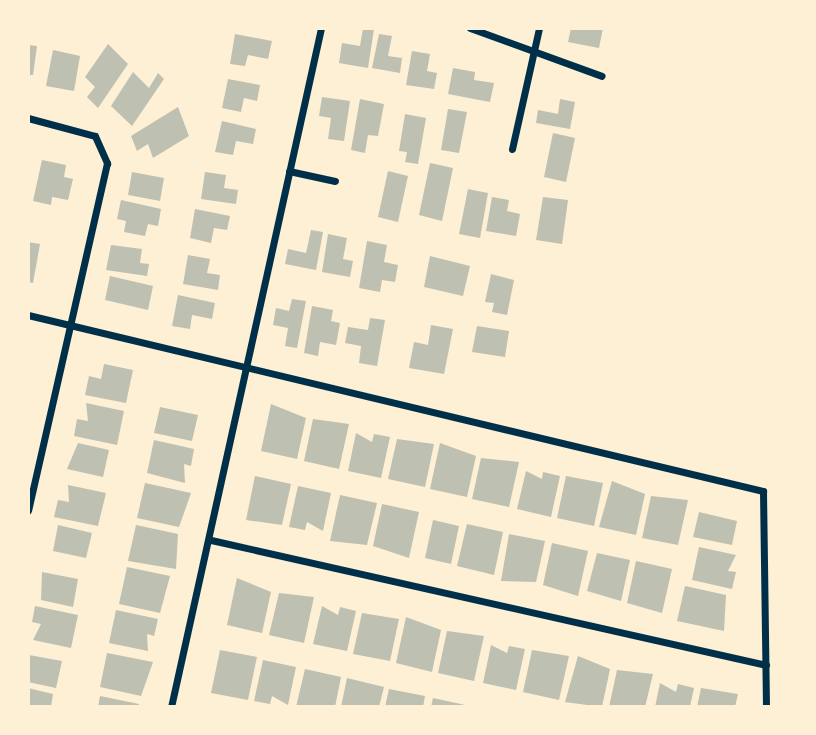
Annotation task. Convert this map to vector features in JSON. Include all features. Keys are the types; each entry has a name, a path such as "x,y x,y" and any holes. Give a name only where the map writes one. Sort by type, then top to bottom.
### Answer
{"street":[{"path":"171,707 211,540 245,365 321,28"},
{"path":"470,28 533,55 602,76"},
{"path":"512,149 539,28"},
{"path":"28,118 87,132 101,141 107,156 28,507"},
{"path":"289,171 335,181"},
{"path":"28,315 763,491 766,707"},
{"path":"211,540 766,665"}],"building":[{"path":"363,28 374,29 368,68 339,63 342,43 360,46"},
{"path":"571,28 603,28 599,48 568,42"},
{"path":"235,34 272,41 268,59 248,55 245,66 230,64"},
{"path":"379,34 392,36 388,56 402,58 400,73 372,68"},
{"path":"108,44 128,64 98,108 87,97 95,87 85,77"},
{"path":"28,45 37,46 33,75 28,75"},
{"path":"53,50 80,56 74,91 46,86"},
{"path":"412,51 430,54 427,71 437,73 434,89 406,85"},
{"path":"453,68 475,72 474,80 494,83 490,102 448,94"},
{"path":"133,72 149,88 158,73 164,79 132,126 111,106"},
{"path":"228,79 260,85 257,101 244,98 241,112 222,108"},
{"path":"322,97 350,101 344,141 328,139 331,118 319,116"},
{"path":"360,99 384,104 378,136 368,135 365,153 351,150"},
{"path":"560,99 575,102 570,129 536,123 538,110 558,114"},
{"path":"178,107 189,136 153,158 148,144 137,151 131,136"},
{"path":"448,109 467,112 459,153 441,150"},
{"path":"405,114 426,118 418,164 405,162 407,152 399,151"},
{"path":"222,121 256,129 253,144 236,141 233,155 215,152"},
{"path":"553,133 575,138 566,182 544,177"},
{"path":"42,160 66,165 64,177 73,179 68,200 52,197 51,205 33,201"},
{"path":"430,163 453,168 442,221 419,215"},
{"path":"388,171 408,176 398,222 378,217"},
{"path":"132,172 164,178 160,201 128,195"},
{"path":"205,172 226,175 224,188 238,190 236,204 201,199"},
{"path":"468,189 488,193 480,238 459,234"},
{"path":"492,197 509,200 507,211 520,214 516,236 486,231"},
{"path":"543,197 568,200 562,244 536,240"},
{"path":"121,200 161,209 158,226 148,224 145,236 124,232 126,221 117,219"},
{"path":"195,209 230,216 227,230 214,228 211,243 190,238"},
{"path":"311,230 323,232 316,270 285,264 288,249 306,253"},
{"path":"328,234 347,238 343,259 353,261 350,277 322,272"},
{"path":"367,241 387,245 384,262 398,265 395,282 382,280 380,292 359,288"},
{"path":"28,242 40,244 33,283 28,282"},
{"path":"111,245 142,249 140,263 149,264 147,276 106,270"},
{"path":"188,255 210,259 207,273 220,275 218,290 183,284"},
{"path":"430,256 470,266 463,296 424,287"},
{"path":"491,274 514,280 507,315 492,312 494,303 485,302"},
{"path":"110,276 153,286 148,310 105,300"},
{"path":"178,295 215,303 212,319 192,315 190,329 172,326"},
{"path":"292,299 306,301 297,348 285,346 288,328 273,325 276,308 289,311"},
{"path":"312,306 333,310 331,321 340,323 336,345 320,342 318,356 304,353"},
{"path":"370,318 385,320 377,366 359,363 361,346 345,343 348,327 368,330"},
{"path":"431,325 453,329 444,374 409,368 414,342 428,345"},
{"path":"477,326 509,331 505,357 472,352"},
{"path":"104,364 133,370 126,403 85,395 89,376 101,379"},
{"path":"86,403 124,411 117,445 74,436 77,419 88,421"},
{"path":"271,404 306,418 297,459 261,451"},
{"path":"160,407 198,415 192,441 154,433"},
{"path":"313,419 349,424 339,469 304,461"},
{"path":"356,433 372,442 374,434 390,437 381,478 348,471"},
{"path":"397,439 434,444 425,487 388,479"},
{"path":"154,440 194,449 191,466 184,464 185,483 147,473"},
{"path":"78,443 109,450 103,477 67,469"},
{"path":"440,443 476,456 467,497 430,489"},
{"path":"481,458 519,462 509,507 472,499"},
{"path":"526,471 542,479 543,472 560,476 551,517 517,509"},
{"path":"255,476 291,484 282,525 246,520"},
{"path":"566,476 603,483 594,526 557,518"},
{"path":"612,481 645,494 636,535 599,527"},
{"path":"145,483 191,493 179,527 137,518"},
{"path":"68,485 106,493 98,526 54,517 58,500 69,502"},
{"path":"298,486 331,493 323,531 307,522 305,530 289,527"},
{"path":"340,495 377,503 367,545 330,541"},
{"path":"651,496 688,500 678,545 642,538"},
{"path":"382,504 419,512 409,558 373,546"},
{"path":"699,512 737,521 732,545 693,537"},
{"path":"433,520 459,526 451,564 425,558"},
{"path":"467,524 503,532 494,575 457,566"},
{"path":"58,525 92,533 86,558 53,551"},
{"path":"136,525 178,534 176,569 128,561"},
{"path":"509,534 545,541 536,582 501,581"},
{"path":"552,543 588,551 578,596 543,585"},
{"path":"699,547 736,555 728,571 736,572 732,589 692,580"},
{"path":"597,553 630,560 621,601 587,591"},
{"path":"636,561 672,569 662,613 627,603"},
{"path":"127,567 170,576 160,613 119,604"},
{"path":"42,572 78,579 73,607 41,600"},
{"path":"237,578 271,592 262,633 227,625"},
{"path":"685,586 726,595 724,631 677,621"},
{"path":"279,593 314,597 304,643 269,635"},
{"path":"35,606 78,615 71,648 33,640 41,624 32,622"},
{"path":"322,606 338,615 340,607 356,611 347,651 313,644"},
{"path":"116,610 158,619 154,636 147,634 148,651 109,643"},
{"path":"362,613 399,619 390,661 353,654"},
{"path":"406,617 441,630 432,672 396,663"},
{"path":"447,631 484,636 474,681 438,673"},
{"path":"491,645 507,653 509,646 525,649 516,690 483,683"},
{"path":"220,650 257,657 248,700 211,693"},
{"path":"532,650 569,656 559,700 523,692"},
{"path":"107,653 153,662 141,696 100,687"},
{"path":"29,655 62,661 56,688 28,682"},
{"path":"578,656 610,669 602,707 565,702"},
{"path":"263,660 296,667 288,705 272,696 270,704 254,701"},
{"path":"305,669 341,677 335,707 296,707"},
{"path":"617,670 653,674 645,707 609,707"},
{"path":"347,678 384,687 379,707 341,707"},
{"path":"660,683 676,692 678,684 694,688 690,707 655,707"},
{"path":"28,688 53,694 51,707 28,707"},
{"path":"701,688 738,694 735,707 697,707"},
{"path":"389,689 425,696 423,707 385,707"},
{"path":"100,696 139,704 138,707 98,707"},
{"path":"433,698 470,706 470,707 431,707"}]}
